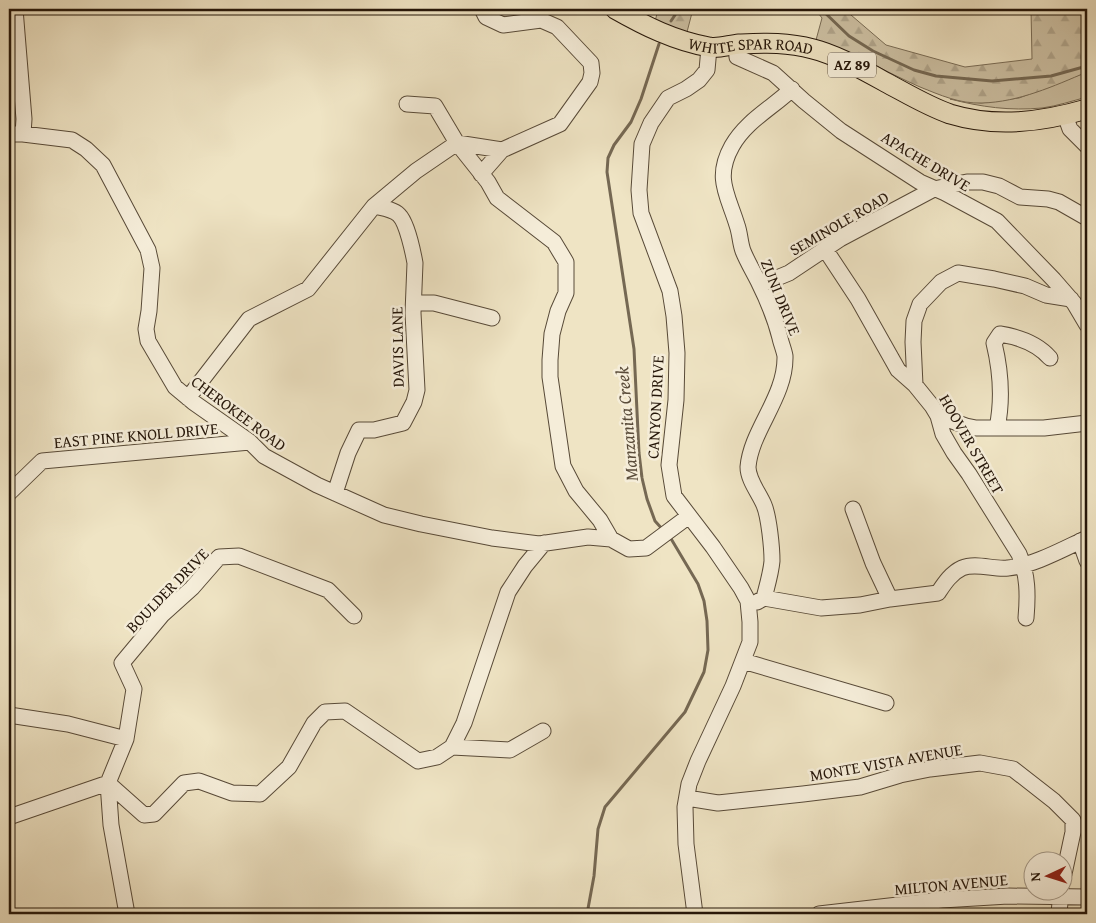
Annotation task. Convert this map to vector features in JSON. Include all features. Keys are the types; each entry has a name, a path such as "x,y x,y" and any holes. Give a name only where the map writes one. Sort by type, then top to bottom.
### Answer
{"main road":[{"name":"WHITE SPAR ROAD","path":"615,9 648,28 709,48 777,42 815,49 849,64 922,102 973,120 999,123 1043,120 1087,109"}],"street":[{"path":"16,9 24,119 16,134"},
{"path":"481,174 502,150 560,124 590,82 592,73 591,63 557,27 541,20 503,26 486,17 482,9"},
{"name":"APACHE DRIVE","path":"736,45 737,57 774,73 804,101 841,131 934,189 997,221 1071,299 1087,325"},
{"name":"CANYON DRIVE","path":"695,914 686,844 689,784 750,642 749,606 742,588 714,547 674,496 669,465 676,400 677,353 674,316 670,291 641,214 639,190 642,144 651,123 668,98 699,80 708,70 709,48"},
{"name":"ZUNI DRIVE","path":"764,598 772,561 768,527 765,506 751,478 748,467 755,441 770,412 781,382 785,355 776,324 760,285 742,249 738,226 726,195 722,169 732,146 740,135 760,113 792,89"},
{"path":"407,104 434,106 457,143 497,198 554,242 566,262 566,294 558,311 552,334 550,360 550,377 563,466 576,491 600,520 611,539"},
{"path":"1065,115 1070,128 1087,146"},
{"name":"CHEROKEE ROAD","path":"16,134 72,140 86,149 103,165 148,250 152,268 146,329 148,341 175,387 250,442 264,456 317,485 384,515 492,538 544,543 588,537 611,539 629,549 646,548 689,516"},
{"path":"457,143 502,150"},
{"name":"EAST PINE KNOLL DRIVE","path":"188,398 249,319 308,289 374,206 416,171 457,143"},
{"name":"SEMINOLE ROAD","path":"760,285 789,273 840,239 934,189 967,182 983,182 999,186 1020,197 1048,199 1058,202 1087,218"},
{"name":"DAVIS LANE","path":"334,493 348,453 359,430 374,430 403,423 414,402 417,390 414,303 415,264 400,215 374,206"},
{"name":"HOOVER STREET","path":"825,249 858,298 898,370 915,385 938,416 943,434 954,453 1019,554 1024,565 1028,590 1026,618"},
{"path":"915,385 914,321 920,304 941,282 958,273 1017,284 1046,295 1071,299"},
{"path":"414,303 434,303 492,318"},
{"path":"997,428 1000,413 1001,385 994,343 1000,334 1015,336 1042,348 1050,358"},
{"path":"938,416 976,428 1044,428 1087,423"},
{"name":"EAST PINE KNOLL DRIVE","path":"9,492 42,461 250,442"},
{"path":"852,509 873,563 890,599"},
{"path":"749,606 764,598 821,608 860,605 938,593 948,578 962,568 982,566 1008,568 1024,565 1084,539 1087,561"},
{"path":"108,783 144,815 154,814 184,783 199,781 232,793 260,794 289,767 314,724 325,712 345,711 418,761 437,758 452,747 464,723 508,592 525,566 544,543"},
{"name":"BOULDER DRIVE","path":"108,783 126,739 134,689 122,663 162,616 192,588 218,557 239,556 328,590 354,616"},
{"path":"743,661 886,703"},
{"path":"9,715 68,724 126,739"},
{"path":"452,747 510,750 544,731"},
{"name":"MONTE VISTA AVENUE","path":"687,798 718,803 803,794 860,787 900,775 980,763 1013,769 1054,801 1073,820 1073,832 1069,850"},
{"path":"9,817 108,783"},
{"path":"108,783 111,825 128,914"},
{"name":"MILTON AVENUE","path":"819,914 952,900 1024,895"},
{"name":"MILTON AVENUE","path":"1074,895 1087,897"},
{"path":"1059,914 1060,900"}],"green space":[{"path":"658,9 693,9 687,32 655,22"},
{"path":"815,9 844,9 886,45 965,67 1032,59 1031,9 1087,9 1087,72 1062,83 1009,100 974,103 958,100 920,87 856,56 816,40 822,18"},
{"path":"1087,72 1087,97 1048,107 1007,109 950,99 981,103 1019,98"}],"waterway":[{"name":"Manzanita Creek","path":"671,21 679,9"},
{"path":"821,9 849,36 873,51 914,70 936,76 992,81 1051,76 1087,66"},
{"name":"Manzanita Creek","path":"659,44 641,99 631,122 614,145 608,158 607,172 634,349 642,478 655,521 664,531"},
{"name":"Manzanita Creek","path":"587,914 594,876 598,829 605,807 685,712 704,672 708,650 704,601 698,584 670,537"}]}
